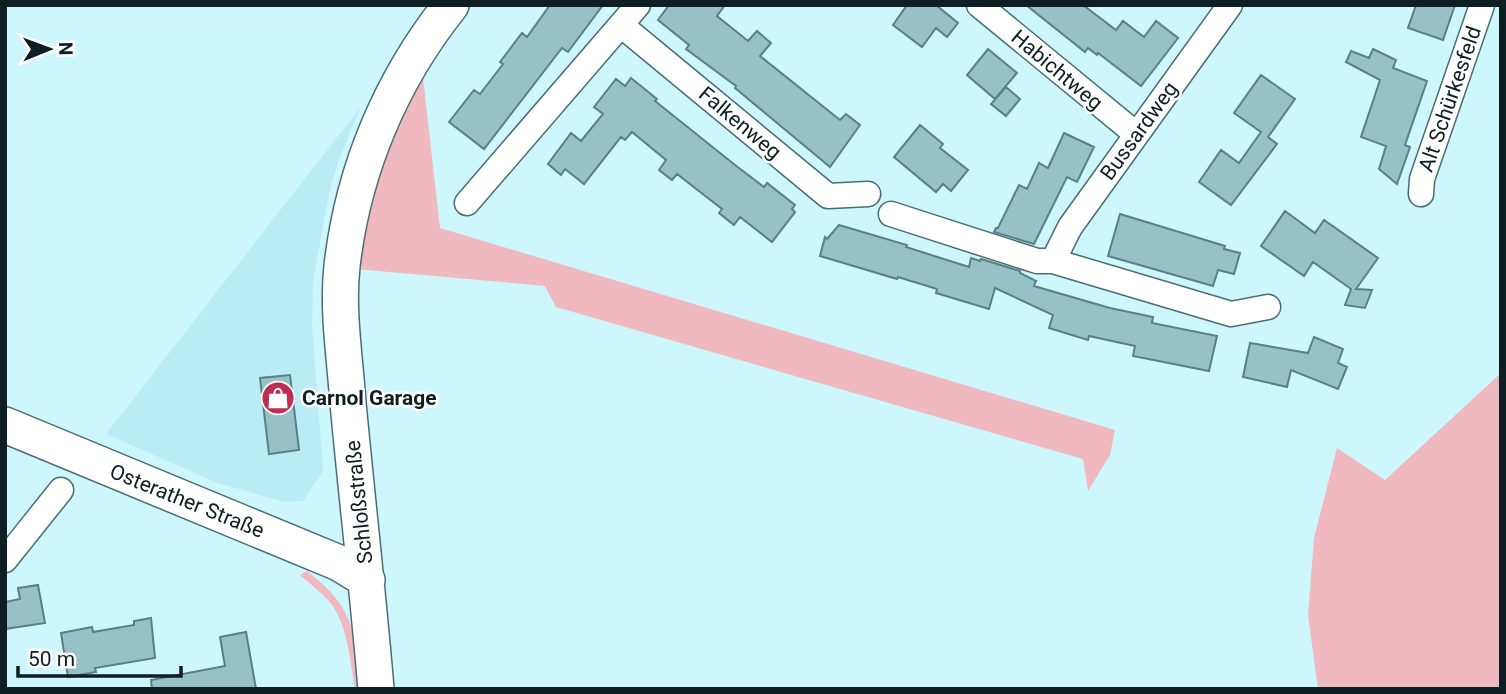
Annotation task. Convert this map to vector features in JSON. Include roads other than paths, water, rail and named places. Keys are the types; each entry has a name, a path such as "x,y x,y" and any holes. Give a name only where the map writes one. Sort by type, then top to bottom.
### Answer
{"main road":[{"name":"Schloßstraße","path":"376,689 340,305 342,268 357,186 387,104 411,61 452,5"},
{"name":"Osterather Straße","path":"5,425 339,563 367,580"}],"street":[{"path":"467,203 638,5"},
{"name":"Habichtweg","path":"979,5 1136,134"},
{"name":"Bussardweg","path":"1053,261 1070,227 1230,5"},
{"name":"Alt Schürkesfeld","path":"1421,194 1422,179 1482,5"},
{"name":"Falkenweg","path":"621,26 828,196 867,194"},
{"path":"891,214 1037,261 1053,261 1231,314 1268,307"},
{"path":"5,559 61,490"}],"place":[{"name":"Carnol Garage","path":"278,398"}]}
